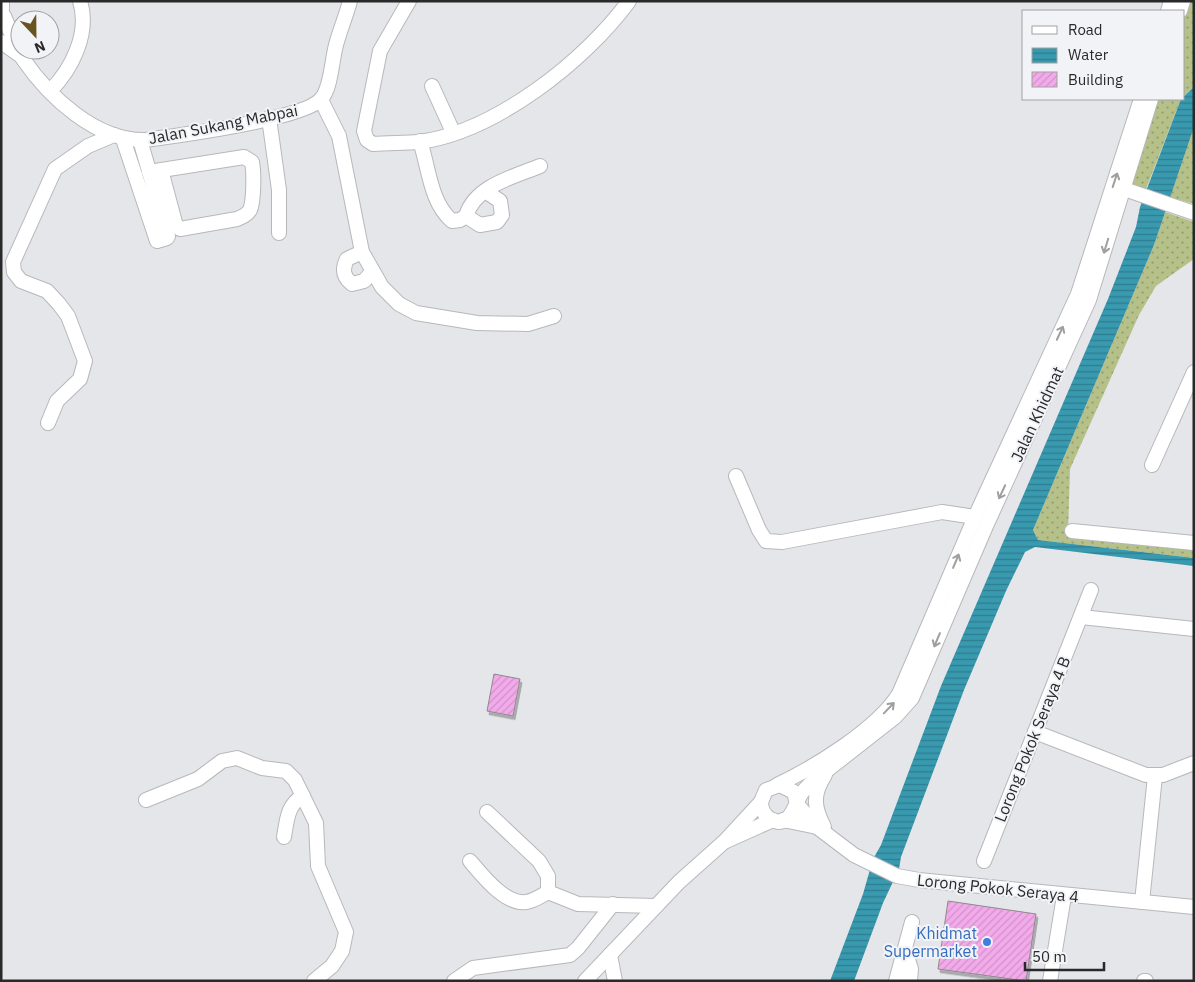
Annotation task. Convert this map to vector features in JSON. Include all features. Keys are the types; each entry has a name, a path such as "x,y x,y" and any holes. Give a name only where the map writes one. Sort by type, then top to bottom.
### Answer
{"street":[{"name":"Jalan Sukang Mabpai","path":"2,1 2,15 10,32"},
{"path":"50,91 67,72 77,50 82,28 80,1"},
{"path":"350,1 336,43 326,91 321,100 339,136 362,252 372,272 382,287 399,304 416,313 476,323 528,324 554,316"},
{"path":"410,1 380,51 364,131 367,140 373,144 420,141 453,132 510,107 579,58 604,34 630,1"},
{"name":"Jalan Sukang Mabpai","path":"24,60 63,104 89,122 119,137 140,140 269,118 298,111 321,100"},
{"path":"432,86 453,132"},
{"path":"585,981 703,859 725,841 761,802 765,791 816,764 892,704 899,694 975,517 1078,294 1140,100"},
{"name":"Jalan Khidmat","path":"797,804 812,782 896,717 912,698 986,526 1089,300 1151,100"},
{"path":"269,118 279,190 279,233"},
{"path":"48,423 57,401 80,379 85,361 68,316 47,291 21,281 14,272 13,262 55,170 88,146 119,137 157,241 167,238 155,171"},
{"path":"140,140 155,171 176,226 180,229 237,219 245,216 250,209 254,170 252,162 244,157 155,171"},
{"path":"420,141 434,192 442,212 452,221 460,220 466,216 470,204 485,191 540,166"},
{"path":"1124,189 1187,211"},
{"path":"466,216 480,225 497,222 502,215 500,201 485,191"},
{"path":"362,252 347,259 343,269 344,275 352,284 359,283 372,272"},
{"path":"1152,465 1194,372"},
{"path":"736,476 759,530 766,541 782,542 942,512 975,517"},
{"path":"1072,531 1194,543"},
{"name":"Lorong Pokok Seraya 4 B","path":"984,861 1091,590"},
{"path":"1081,617 1194,629"},
{"path":"1035,732 1155,776 1163,775 1194,763"},
{"path":"146,800 198,779 222,761 236,758 262,768 286,771 295,780 316,824 318,866 346,932 342,951 332,966 314,981"},
{"path":"822,830 815,796 820,782 831,767"},
{"path":"1142,902 1155,776"},
{"path":"725,841 794,813 797,804 792,790 777,785"},
{"path":"284,837 288,814 294,802 303,796"},
{"path":"761,802 764,813 778,820"},
{"name":"Lorong Pokok Seraya 4","path":"797,804 822,830 850,852 870,864 897,876 1064,896 1194,907"},
{"path":"487,812 544,868 548,876 548,892"},
{"name":"Lorong Pokok Seraya 4","path":"778,820 822,830"},
{"path":"470,861 497,890 516,900 532,901 548,892"},
{"path":"548,892 578,904 656,906"},
{"path":"1050,981 1064,896"},
{"path":"454,981 473,968 570,955 578,948 613,904"},
{"path":"896,981 912,922"},
{"path":"905,950 911,969 910,981"},
{"path":"610,955 619,980"}],"green space":[{"path":"1186,1 1194,1 1194,87 1185,95 1185,10"},
{"path":"1155,100 1181,100 1146,189 1141,187 1140,190 1132,186 1131,172"},
{"path":"1194,127 1194,204 1170,197"},
{"path":"1165,212 1194,222 1194,259 1156,286 1139,315 1070,469 1068,535 1194,548 1194,558 1038,540 1033,530 1154,245"}],"water":[{"path":"1194,87 1194,127 1154,245 1033,530 1038,540 1194,558 1194,566 1035,547 1025,552 1006,591 964,690 901,857 899,869 883,903 854,981 830,981 863,894 873,859 881,845 941,686 1108,299 1136,227 1140,207 1181,100 1185,100 1185,95"}],"building":[{"path":"494,674 520,679 513,716 487,711"},
{"name":"Khidmat Supermarket","path":"948,901 1036,914 1026,981 938,969"}],"place":[{"name":"Khidmat Supermarket","path":"987,942"}]}
